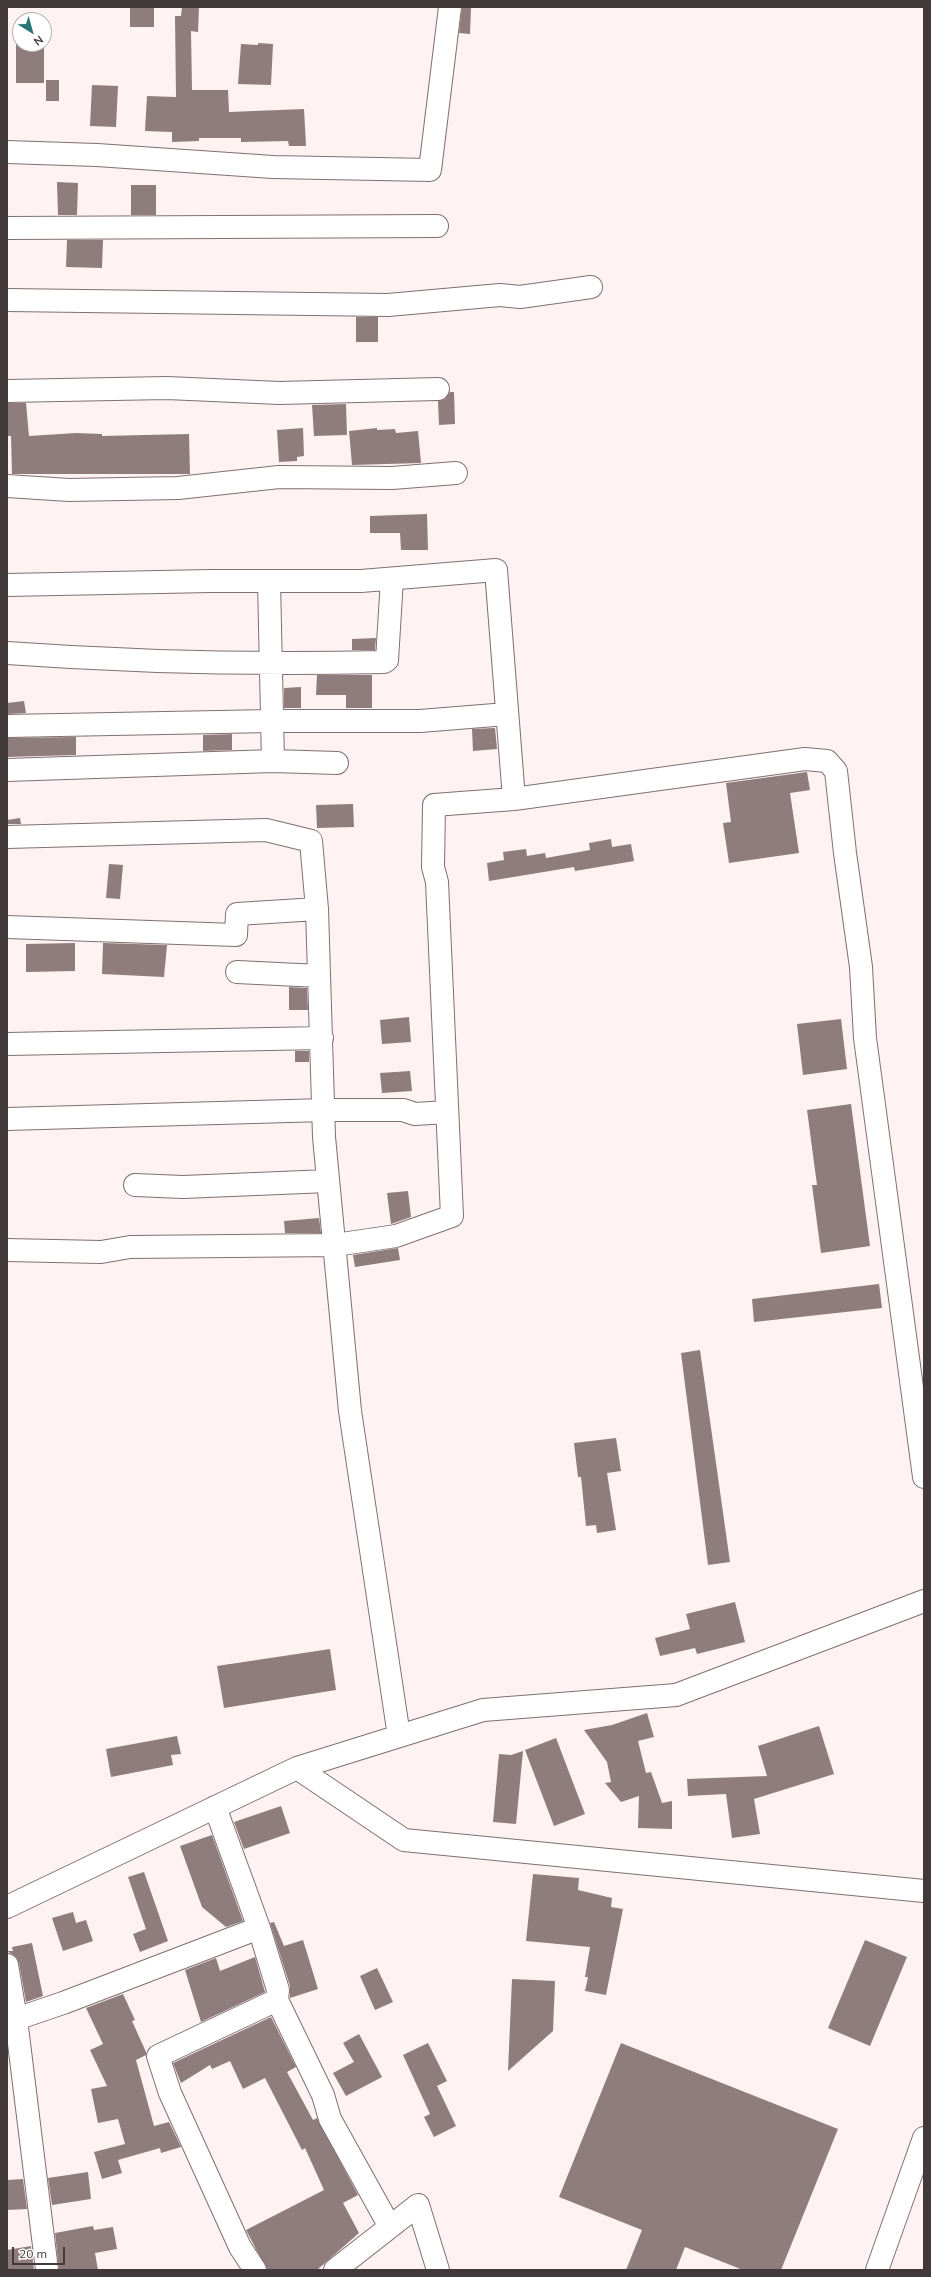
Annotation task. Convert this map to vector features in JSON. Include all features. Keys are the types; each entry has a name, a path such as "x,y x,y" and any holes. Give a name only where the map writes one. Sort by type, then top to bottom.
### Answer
{"street":[{"path":"7,152 97,155 273,168 430,170 450,7"},
{"path":"7,228 437,226"},
{"path":"7,300 388,305 500,295 520,297 591,287"},
{"path":"7,391 167,388 279,393 438,389"},
{"path":"7,486 69,490 178,488 279,477 392,478 456,473"},
{"path":"7,585 361,581 496,570 514,799"},
{"path":"7,653 95,660 270,665 386,661 392,578"},
{"path":"269,581 273,761"},
{"path":"7,726 271,721 420,721 507,714"},
{"path":"7,1250 102,1252 130,1248 335,1245 396,1236 452,1216 437,882 433,868 434,805 514,799 805,759 827,761 836,770 845,853 861,967 864,1038 924,1477"},
{"path":"7,770 273,761 337,763"},
{"path":"7,837 266,830 311,841 317,909 328,1180 350,1411 399,1736"},
{"path":"7,927 236,935 237,914 317,909"},
{"path":"237,972 319,976"},
{"path":"7,1044 322,1038"},
{"path":"7,1119 324,1110 403,1110 415,1114 447,1112"},
{"path":"135,1185 183,1187 328,1180"},
{"path":"7,1907 297,1768 483,1710 676,1695 924,1601"},
{"path":"297,1768 404,1840 924,1891"},
{"path":"215,1807 259,1928 278,1990 278,2000 323,2095 330,2119 390,2228"},
{"path":"16,2019 63,2003 259,1928"},
{"path":"7,1965 16,2019 47,2270"},
{"path":"255,2270 240,2247 170,2093 158,2056 278,2000"},
{"path":"877,2270 924,2138"},
{"path":"335,2270 418,2206 438,2270"}],"building":[{"path":"130,7 154,7 154,27 130,27"},
{"path":"182,7 199,7 198,32 191,31 192,90 228,90 229,112 304,109 306,146 289,146 288,141 241,142 241,138 199,138 199,141 172,142 172,132 145,131 147,96 176,97 175,16 181,16"},
{"path":"462,7 471,7 470,34 459,33"},
{"path":"258,43 273,44 271,85 238,84 241,44 258,45"},
{"path":"16,52 44,52 44,83 16,83"},
{"path":"46,80 59,80 59,101 46,101"},
{"path":"92,85 118,86 116,127 90,126"},
{"path":"57,182 78,183 77,215 58,215"},
{"path":"131,185 156,185 156,215 131,215"},
{"path":"67,240 103,240 102,268 66,267"},
{"path":"356,317 378,317 378,342 356,342"},
{"path":"450,392 454,392 455,424 439,425 438,401 445,399"},
{"path":"7,403 26,403 29,436 76,433 102,434 102,436 189,434 190,474 12,474 11,436 7,436"},
{"path":"346,404 347,435 314,436 312,405"},
{"path":"303,428 304,456 297,457 297,461 279,462 277,430"},
{"path":"377,428 377,430 395,429 396,433 418,431 421,463 352,465 349,431"},
{"path":"427,514 428,550 401,550 400,533 370,533 370,516"},
{"path":"376,638 375,650 352,650 352,639"},
{"path":"317,675 372,675 372,708 346,708 346,695 316,695"},
{"path":"301,687 301,708 284,708 284,688"},
{"path":"24,701 26,713 7,714 7,703"},
{"path":"495,728 497,749 473,751 472,729"},
{"path":"232,734 232,750 203,751 203,735"},
{"path":"76,737 76,755 7,757 7,738"},
{"path":"807,772 810,790 790,793 799,853 729,863 723,823 731,822 726,783"},
{"path":"353,804 354,827 317,828 316,805"},
{"path":"20,818 21,824 7,824 7,820"},
{"path":"611,839 612,847 631,844 634,861 575,871 574,867 489,881 487,863 504,860 503,852 526,849 527,856 545,853 546,858 590,850 589,843"},
{"path":"109,864 123,865 120,899 106,898"},
{"path":"75,943 75,971 26,972 26,944"},
{"path":"103,943 167,945 164,977 102,974"},
{"path":"289,987 307,988 308,1010 289,1010"},
{"path":"409,1017 411,1042 382,1044 380,1020"},
{"path":"841,1019 847,1069 803,1075 797,1024"},
{"path":"295,1051 309,1051 309,1062 295,1062"},
{"path":"410,1071 412,1091 382,1093 380,1073"},
{"path":"851,1104 870,1246 821,1253 812,1185 817,1185 807,1110"},
{"path":"408,1191 411,1217 391,1224 387,1193"},
{"path":"319,1218 321,1233 285,1233 284,1221"},
{"path":"398,1248 400,1260 355,1267 353,1255"},
{"path":"879,1284 882,1308 754,1322 752,1299"},
{"path":"700,1350 730,1562 708,1565 681,1353"},
{"path":"616,1438 621,1471 607,1473 616,1530 597,1533 596,1525 586,1526 581,1477 578,1477 574,1443"},
{"path":"735,1602 745,1642 697,1654 695,1648 660,1656 655,1638 690,1629 686,1614"},
{"path":"330,1649 336,1690 224,1708 217,1666"},
{"path":"647,1713 654,1737 638,1741 646,1773 651,1772 662,1803 672,1801 672,1829 638,1828 639,1796 621,1802 605,1783 611,1782 607,1762 584,1730 612,1725"},
{"path":"819,1726 834,1774 754,1799 760,1834 732,1838 726,1794 688,1796 687,1779 767,1776 758,1746"},
{"path":"177,1736 181,1754 171,1755 173,1765 111,1777 106,1749"},
{"path":"556,1738 585,1814 554,1826 525,1750"},
{"path":"523,1751 516,1824 493,1822 499,1754 511,1755"},
{"path":"281,1806 290,1833 244,1849 234,1822"},
{"path":"212,1835 243,1921 226,1927 202,1907 180,1846"},
{"path":"144,1872 168,1941 140,1952 133,1934 146,1929 128,1877"},
{"path":"533,1874 579,1878 578,1890 612,1898 611,1907 623,1909 606,1995 585,1991 588,1977 585,1977 590,1947 526,1941"},
{"path":"73,1912 76,1923 86,1920 93,1941 63,1951 52,1918"},
{"path":"274,1922 284,1946 303,1940 318,1989 290,1998 290,1986 270,1923"},
{"path":"865,1940 907,1957 870,2046 828,2028"},
{"path":"32,1943 43,1996 26,2002 19,1963 16,1957 7,1951 13,1951 12,1947"},
{"path":"255,1957 265,1992 201,2022 185,1970 216,1958 220,1971"},
{"path":"377,1968 393,2002 375,2010 360,1976"},
{"path":"512,1979 555,1981 553,2031 508,2071"},
{"path":"123,1994 135,2020 132,2021 146,2052 146,2055 136,2060 154,2126 169,2122 181,2147 161,2153 160,2148 118,2160 122,2173 102,2179 94,2152 125,2144 118,2119 98,2123 91,2089 107,2086 90,2050 103,2044 86,2008"},
{"path":"271,2017 296,2067 287,2072 313,2120 317,2118 358,2195 343,2203 359,2233 317,2270 267,2270 246,2230 324,2190 305,2148 302,2150 265,2078 243,2089 230,2061 212,2069 210,2065 181,2083 173,2063"},
{"path":"359,2034 382,2077 346,2096 333,2073 354,2062 343,2043"},
{"path":"428,2043 447,2081 437,2086 456,2126 434,2137 424,2117 430,2114 403,2055"},
{"path":"621,2043 838,2129 781,2270 743,2270 685,2247 676,2270 626,2270 642,2230 559,2197"},
{"path":"88,2172 91,2199 52,2205 48,2178"},
{"path":"23,2179 27,2209 7,2210 7,2180"},
{"path":"93,2226 94,2230 113,2227 117,2249 95,2253 98,2270 59,2270 55,2233"},
{"path":"31,2246 34,2270 7,2270 7,2250"}]}
